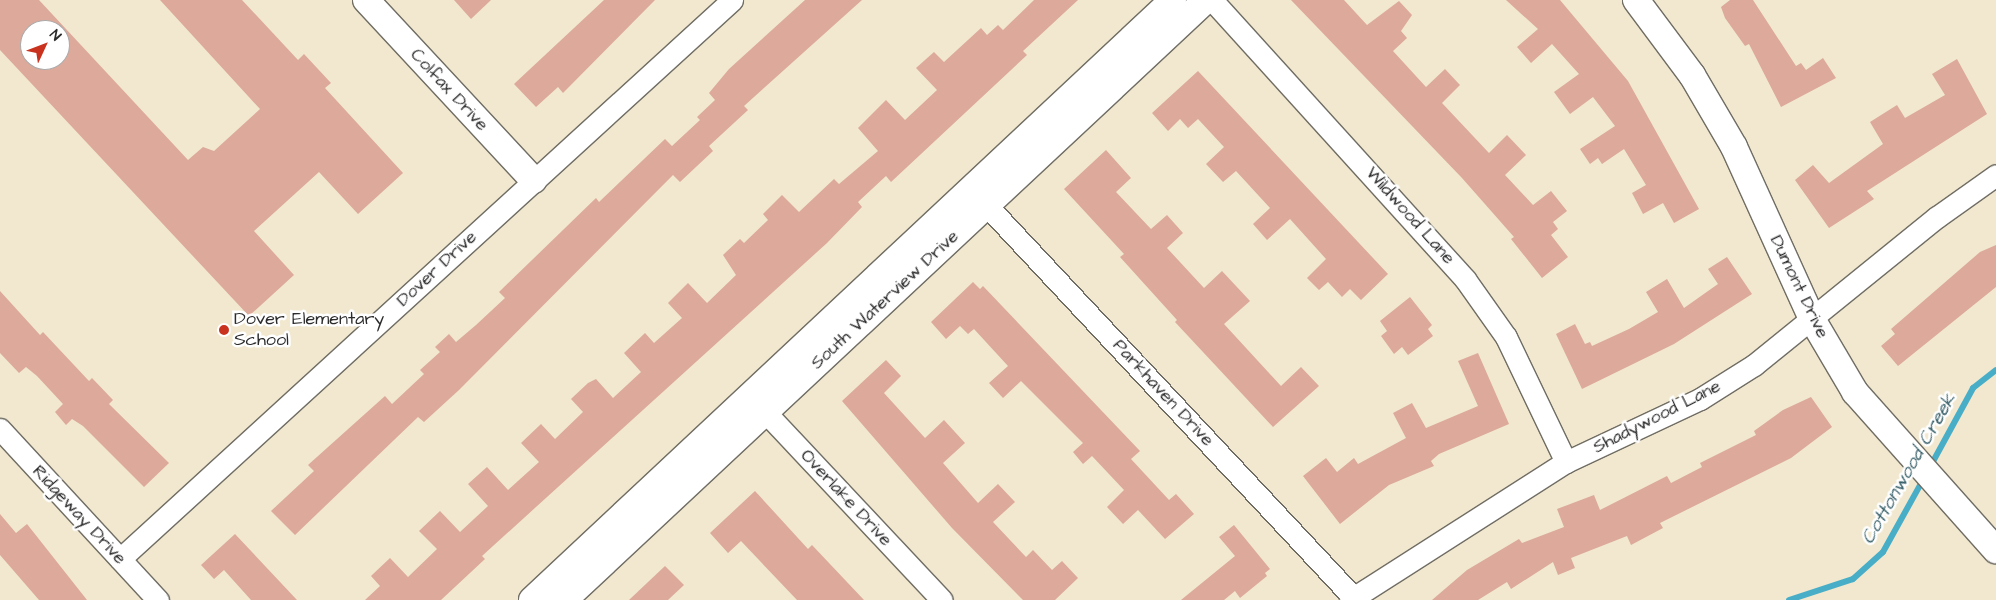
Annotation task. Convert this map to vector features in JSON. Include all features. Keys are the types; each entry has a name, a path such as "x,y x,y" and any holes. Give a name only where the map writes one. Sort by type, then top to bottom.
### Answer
{"street":[{"name":"Colfax Drive","path":"366,0 533,180"},
{"name":"Dover Drive","path":"120,558 732,0"},
{"name":"South Waterview Drive","path":"979,198 1173,0"},
{"name":"South Waterview Drive","path":"532,600 757,404 979,198 1206,0"},
{"name":"Wildwood Lane","path":"1212,0 1465,279 1506,337 1566,462"},
{"name":"Dumont Drive","path":"1636,0 1692,75 1734,147 1812,319 1855,392 1902,447 1996,550"},
{"name":"Shadywood Lane","path":"1352,599 1566,462 1700,399 1812,319 1937,217 1996,175"},
{"name":"Parkhaven Drive","path":"979,198 1352,599"},
{"name":"South Waterview Drive","path":"564,600 757,404"},
{"name":"Overlake Drive","path":"757,404 942,600"},
{"name":"Ridgeway Drive","path":"0,429 158,600"}],"building":[{"path":"0,0 39,0 58,20 20,20 20,70 70,70 70,33 188,160 203,147 214,151 260,109 160,0 242,0 298,60 304,54 331,83 325,88 403,173 358,214 319,172 254,231 294,275 249,316 0,50"},
{"path":"454,0 491,0 471,19"},
{"path":"604,0 655,0 563,93 558,87 536,107 514,84"},
{"path":"805,0 862,0 744,106 748,110 709,146 713,151 680,182 673,175 459,390 424,422 418,417 295,535 271,511 314,471 308,465 385,396 392,404 424,374 420,370 440,352 435,347 449,334 456,342 476,325 505,298 499,292 596,198 599,202 665,139 672,146 700,120 697,117 715,100 709,93 729,69"},
{"path":"1034,0 1078,0 1023,51 1027,55 891,182 886,176 858,202 862,207 827,243 482,556 485,559 441,600 365,600 380,586 371,576 390,558 408,577 437,549 419,531 440,511 460,532 488,506 468,484 487,467 508,490 539,462 521,443 541,424 555,439 583,412 571,399 588,383 596,379 613,398 641,372 624,353 645,333 654,343 682,318 668,303 688,283 707,303 736,275 723,255 740,239 744,243 768,220 763,214 782,195 799,212 834,179 839,184 878,151 858,128 886,100 905,120 937,90 916,68 934,52 944,62 981,28 987,35 998,25 1003,30"},
{"path":"1291,0 1344,0 1367,25 1399,1 1412,15 1401,31 1407,38 1393,51 1426,87 1445,69 1460,85 1442,103 1489,153 1507,135 1526,155 1505,175 1533,205 1551,191 1567,211 1553,222 1558,229 1551,235 1568,257 1542,278 1511,239 1514,237 1462,178"},
{"path":"1506,0 1560,0 1628,81 1699,209 1674,223 1663,203 1643,214 1632,193 1646,185 1624,149 1602,164 1598,158 1590,164 1580,149 1615,126 1593,97 1570,114 1554,92 1579,74 1552,44 1531,63 1517,47 1538,29"},
{"path":"1730,0 1753,0 1796,66 1801,63 1806,70 1823,58 1836,78 1781,107 1749,44 1745,46 1725,18 1721,7"},
{"path":"1957,59 1987,114 1867,191 1874,199 1829,228 1795,180 1813,165 1829,183 1883,144 1870,122 1897,105 1905,118 1945,95 1932,74"},
{"path":"1198,71 1388,274 1361,300 1350,289 1342,297 1328,282 1319,290 1307,278 1326,259 1290,219 1267,240 1253,224 1270,208 1236,171 1223,182 1206,164 1224,147 1198,119 1188,128 1180,119 1168,131 1152,113"},
{"path":"1106,150 1131,178 1116,192 1151,229 1167,215 1183,233 1167,248 1204,288 1222,271 1250,301 1224,324 1281,386 1301,367 1319,386 1273,427 1175,322 1177,320 1120,257 1124,254 1064,189"},
{"path":"1996,245 1996,287 1898,366 1881,346 1895,334 1891,329 1980,252"},
{"path":"1727,257 1752,294 1674,344 1582,389 1556,334 1575,324 1585,344 1590,342 1592,346 1629,329 1658,312 1646,292 1667,279 1684,308 1718,284 1708,269"},
{"path":"973,282 980,289 983,286 1140,451 1131,459 1169,500 1176,494 1194,514 1165,539 1138,510 1123,524 1107,507 1124,490 1092,456 1083,464 1073,452 1083,443 1021,381 1003,398 989,383 1008,366 974,329 968,334 960,326 946,339 931,322"},
{"path":"0,291 40,335 43,332 89,381 92,378 113,400 109,404 169,463 144,487 83,426 72,419 66,425 55,412 63,404 37,376 26,367 19,373 0,353"},
{"path":"1410,297 1432,325 1428,329 1433,336 1408,355 1402,347 1394,354 1381,336 1387,331 1380,321"},
{"path":"1478,353 1509,424 1439,454 1431,461 1434,466 1389,485 1340,524 1303,476 1326,458 1337,472 1354,458 1358,464 1406,438 1393,413 1412,403 1426,428 1478,406 1458,361"},
{"path":"886,360 901,376 884,393 925,438 944,420 965,443 943,463 978,503 998,484 1015,502 993,522 1026,557 1033,550 1052,570 1062,561 1078,578 1055,600 1023,600 952,528 842,401"},
{"path":"1811,397 1832,427 1791,458 1660,523 1663,528 1631,545 1627,536 1571,558 1575,568 1558,575 1553,562 1511,589 1507,582 1478,600 1432,600 1467,570 1519,539 1522,543 1564,527 1557,509 1594,495 1600,510 1667,476 1671,483 1702,467 1700,463 1756,435 1754,431 1783,410"},
{"path":"755,491 808,549 812,545 864,600 797,600 741,541 728,553 710,533"},
{"path":"0,514 16,533 27,524 87,600 39,600 0,555"},
{"path":"1234,525 1270,569 1265,573 1267,576 1240,598 1235,591 1224,600 1181,600 1235,556 1219,537"},
{"path":"235,534 297,600 251,600 224,570 214,579 201,565"},
{"path":"665,566 684,585 668,600 629,600"}],"waterway":[{"name":"Cottonwood Creek","path":"1930,467 1973,388 1996,370"},
{"name":"Cottonwood Creek","path":"1789,600 1853,579 1883,552 1924,478"}],"place":[{"name":"Dover Elementary School","path":"224,330"}]}
